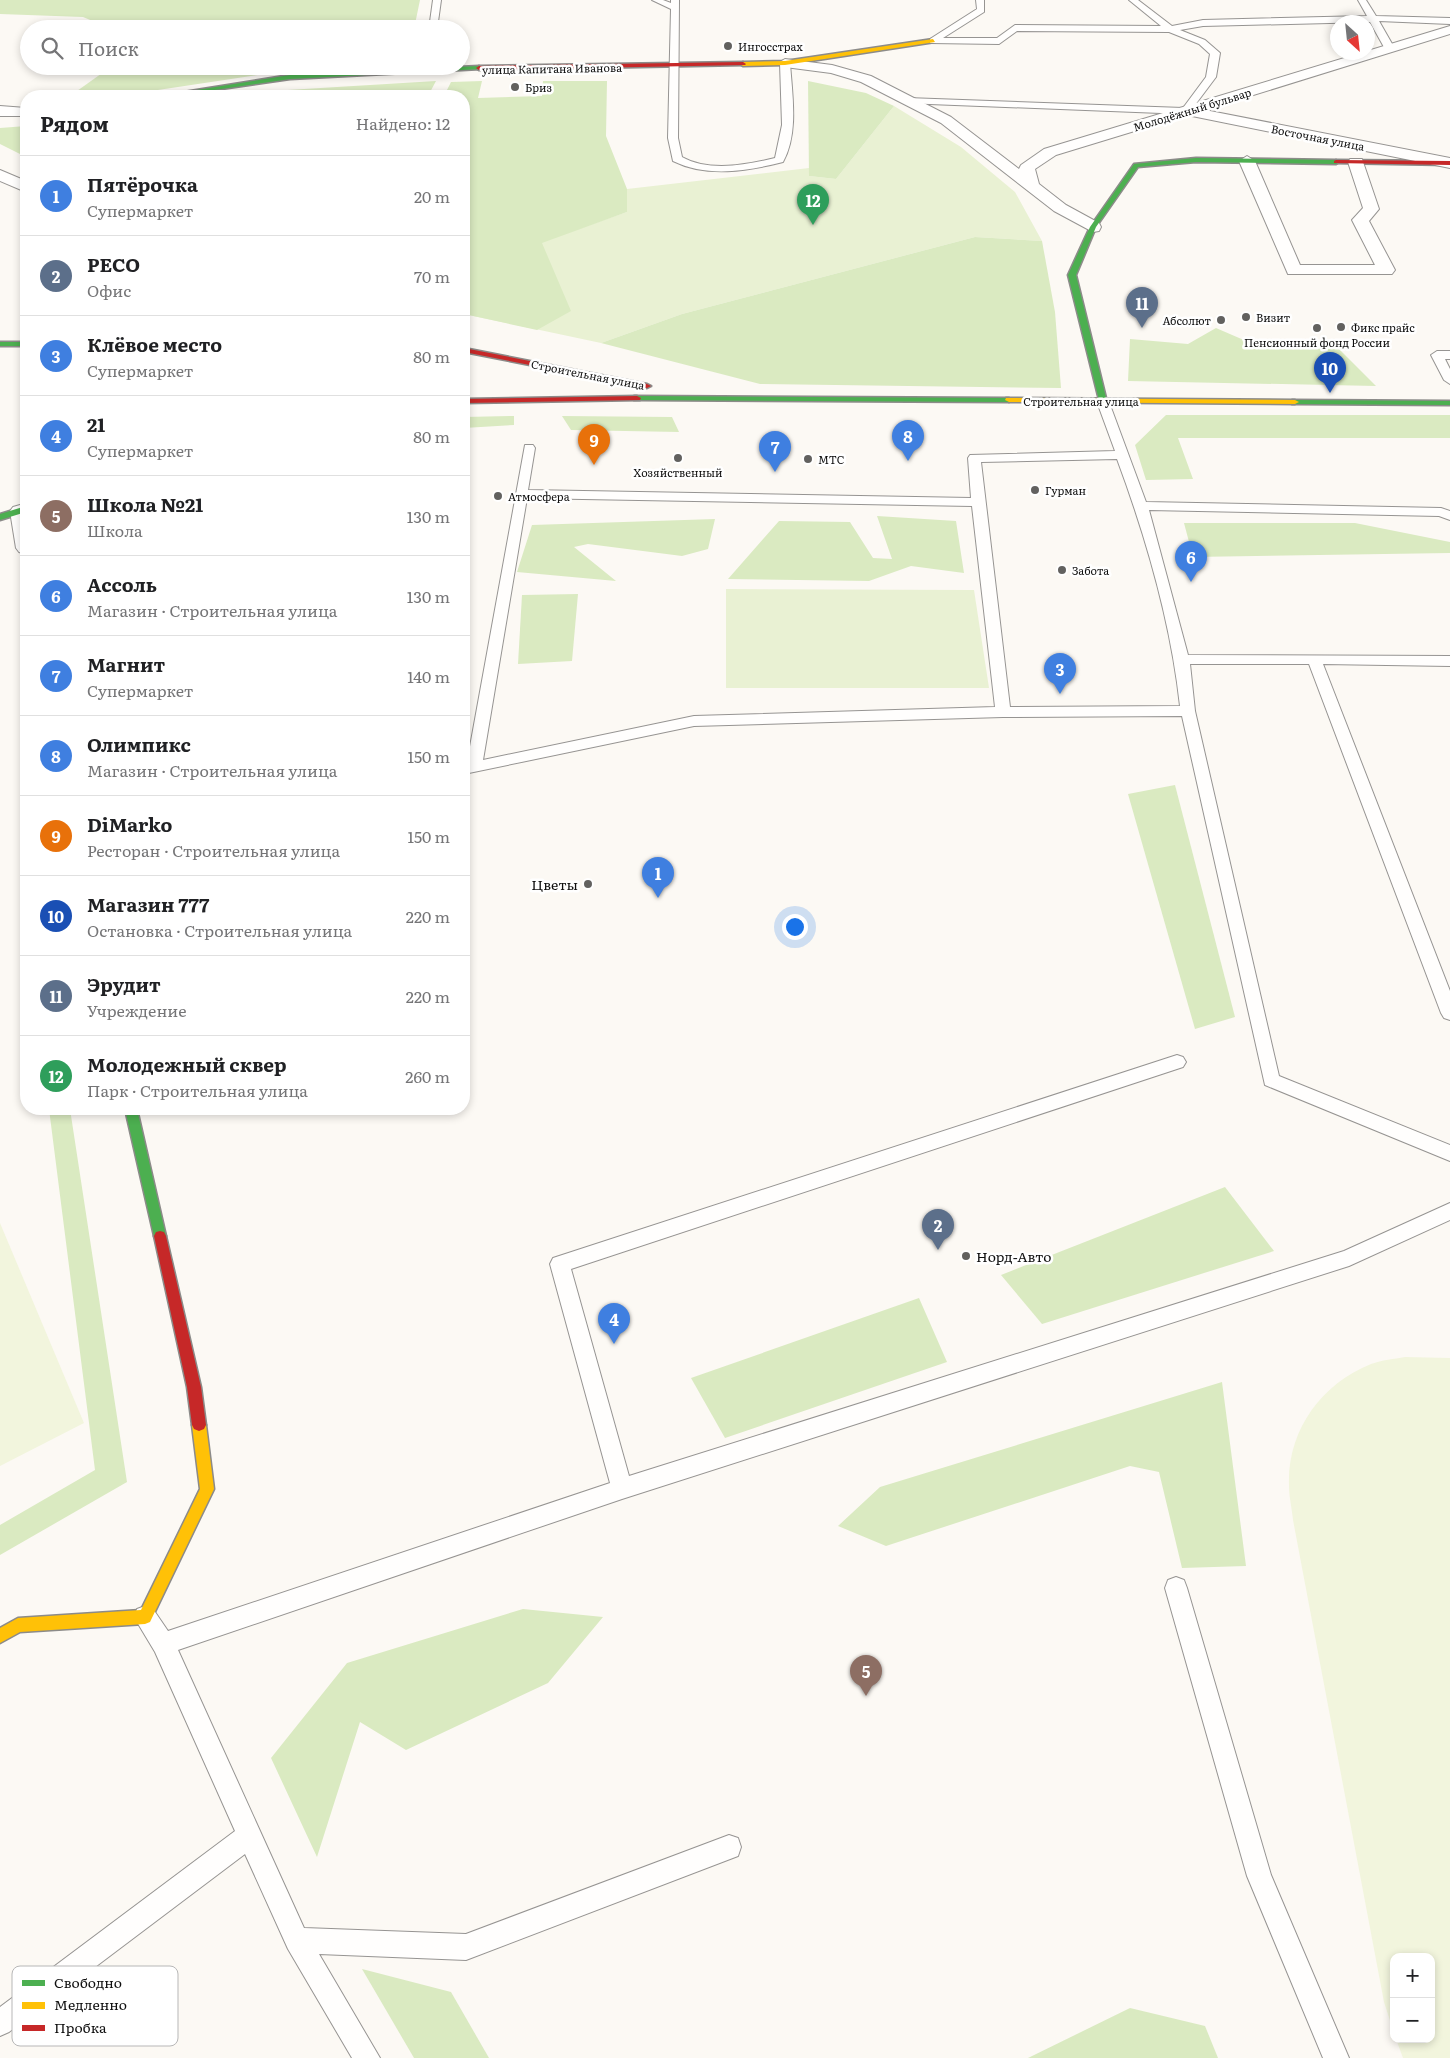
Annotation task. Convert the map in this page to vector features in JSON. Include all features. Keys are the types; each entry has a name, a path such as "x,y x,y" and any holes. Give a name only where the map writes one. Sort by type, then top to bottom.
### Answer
{"street":[{"name":"Молодёжный бульвар","path":"1031,186 1027,168 1050,152 1450,30"},
{"name":"улица Капитана Иванова","path":"470,68 785,63 933,41"},
{"path":"785,63 832,69 866,79 946,120 1060,208 1093,227"},
{"name":"улица Капитана Иванова","path":"200,90 307,75"},
{"path":"0,111 20,112"},
{"name":"Восточная улица","path":"1186,111 1450,163"},
{"path":"1103,402 1072,275 1093,227 1136,165 1196,160 1450,163"},
{"path":"1247,161 1294,270 1386,270 1360,220 1371,209 1356,162"},
{"path":"0,175 20,184"},
{"path":"0,344 20,344"},
{"name":"Строительная улица","path":"470,351 712,398"},
{"name":"Строительная улица","path":"470,401 712,398 1450,403"},
{"path":"0,517 20,511"},
{"path":"0,1636 18,1625 145,1617 206,1490 194,1388 132,1115"}],"lane":[{"path":"435,20 438,0"},
{"path":"656,0 675,4 673,138 676,159 684,165 734,168 779,160 784,150 787,106 785,63"},
{"path":"933,41 981,10 980,0"},
{"path":"907,101 1186,111 1212,77 1215,53 1202,42 1170,29 1133,0"},
{"path":"1362,0 1370,15"},
{"path":"1375,19 1405,18 1450,21"},
{"path":"933,41 998,41 1015,28 1170,29 1203,23 1330,20"},
{"path":"1375,24 1390,48"},
{"path":"1450,355 1437,355 1450,380"},
{"path":"1103,402 1141,506 1182,660 1188,711 1271,1080 1450,1153"},
{"path":"470,763 529,448"},
{"path":"1004,712 974,458 1122,455"},
{"path":"521,494 978,502"},
{"path":"1141,506 1441,512 1450,516"},
{"path":"1314,659 1449,1006"},
{"path":"1182,660 1450,661"},
{"path":"470,768 694,721 1004,712 1188,711"},
{"path":"622,1489 560,1264 1177,1062"},
{"path":"163,1644 622,1489 1349,1258 1450,1211"},
{"path":"1176,1588 1259,1876 1336,2058"},
{"path":"145,1617 163,1644 298,1940 367,2058"},
{"path":"76,1966 250,1835"},
{"path":"298,1940 466,1947 729,1847"},
{"path":"0,2023 12,2014"}],"green space":[{"path":"0,0 420,0 416,20 90,20 83,17 0,14"},
{"path":"99,75 258,75 158,90 78,90"},
{"path":"436,81 431,90 288,90"},
{"path":"482,81 478,98 542,96 543,81 607,81 606,136 627,189 627,212 542,243 571,311 537,330 470,315 470,90 447,90 451,82"},
{"path":"808,81 866,93 894,106 836,179 809,176"},
{"path":"894,106 961,147 1015,192 1042,241 975,237 682,314 601,343 470,315 470,267 627,212 627,189 809,168 809,176 836,179"},
{"path":"20,126 20,154 0,144 0,128"},
{"path":"975,237 1042,241 1055,312 1061,388 760,384 601,343 682,314"},
{"path":"1216,328 1253,344 1335,345 1376,386 1128,381 1130,339 1188,344"},
{"path":"1166,415 1450,415 1450,438 1178,438 1193,479 1146,480 1135,445"},
{"path":"514,416 514,425 470,428 470,417"},
{"path":"562,416 672,417 679,432 571,430"},
{"path":"877,516 956,521 964,573 911,566 869,581 728,579 779,521 850,522 873,558 892,559"},
{"path":"715,519 708,549 682,556 588,544 574,547 616,581 517,572 532,525"},
{"path":"1184,523 1355,523 1450,542 1450,553 1193,557"},
{"path":"726,589 974,590 989,688 726,688"},
{"path":"578,594 572,661 518,664 522,595"},
{"path":"1175,785 1235,1017 1195,1029 1128,794"},
{"path":"50,1115 71,1115 127,1482 0,1555 0,1525 95,1470"},
{"path":"1225,1187 1274,1251 1042,1324 1001,1275"},
{"path":"0,1223 84,1423 0,1466"},
{"path":"919,1298 947,1362 725,1438 691,1378"},
{"path":"1405,1357 1450,1358 1450,2058 1403,2058 1397,2043 1435,2043 1435,1953 1390,1953 1390,2021 1384,2002 1293,1520 1289,1490 1290,1466 1294,1447 1310,1412 1337,1384 1371,1364"},
{"path":"1222,1382 1246,1566 1182,1568 1159,1472 1130,1466 886,1546 838,1526 880,1487"},
{"path":"523,1609 603,1617 548,1683 406,1750 360,1722 317,1857 271,1758 347,1663"},
{"path":"362,1969 451,1992 489,2058 414,2058"},
{"path":"1130,2008 1205,2026 1218,2058 1028,2058"}],"traffic: fast":[{"path":"470,68 479,68"},
{"path":"202,90 290,77 332,75"},
{"path":"1103,402 1072,275 1093,227 1136,165 1196,160 1336,162"},
{"path":"0,344 20,344"},
{"path":"637,398 1009,400"},
{"path":"1295,402 1450,403"},
{"path":"0,517 20,511"},
{"path":"132,1115 160,1236"}],"traffic: slow":[{"path":"743,64 785,63 933,41"},
{"path":"1009,400 1295,402"},
{"path":"0,1636 18,1625 145,1617 207,1489 199,1425"}],"traffic: jam":[{"path":"479,68 743,64"},
{"path":"1336,162 1450,163"},
{"path":"470,351 647,386"},
{"path":"470,401 637,398"},
{"path":"160,1236 194,1387 199,1425"}],"place":[{"name":"Ингосстрах","path":"728,46"},
{"name":"Бриз","path":"515,87"},
{"name":"Молодежный сквер","path":"813,225"},
{"name":"Визит","path":"1246,317"},
{"name":"Абсолют","path":"1221,320"},
{"name":"Фикс прайс","path":"1341,327"},
{"name":"Эрудит","path":"1142,328"},
{"name":"Пенсионный фонд России","path":"1317,328"},
{"name":"Магазин 777","path":"1330,393"},
{"name":"Хозяйственный","path":"678,458"},
{"name":"МТС","path":"808,459"},
{"name":"Олимпикс","path":"908,461"},
{"name":"DiMarko","path":"594,465"},
{"name":"Магнит","path":"775,472"},
{"name":"Гурман","path":"1035,490"},
{"name":"Атмосфера","path":"498,496"},
{"name":"Забота","path":"1062,570"},
{"name":"Ассоль","path":"1191,582"},
{"name":"Клёвое место","path":"1060,694"},
{"name":"Цветы","path":"588,884"},
{"name":"Пятёрочка","path":"658,898"},
{"name":"РЕСО","path":"938,1250"},
{"name":"Норд-Авто","path":"966,1256"},
{"name":"21","path":"614,1344"},
{"name":"Школа №21","path":"866,1696"}]}
